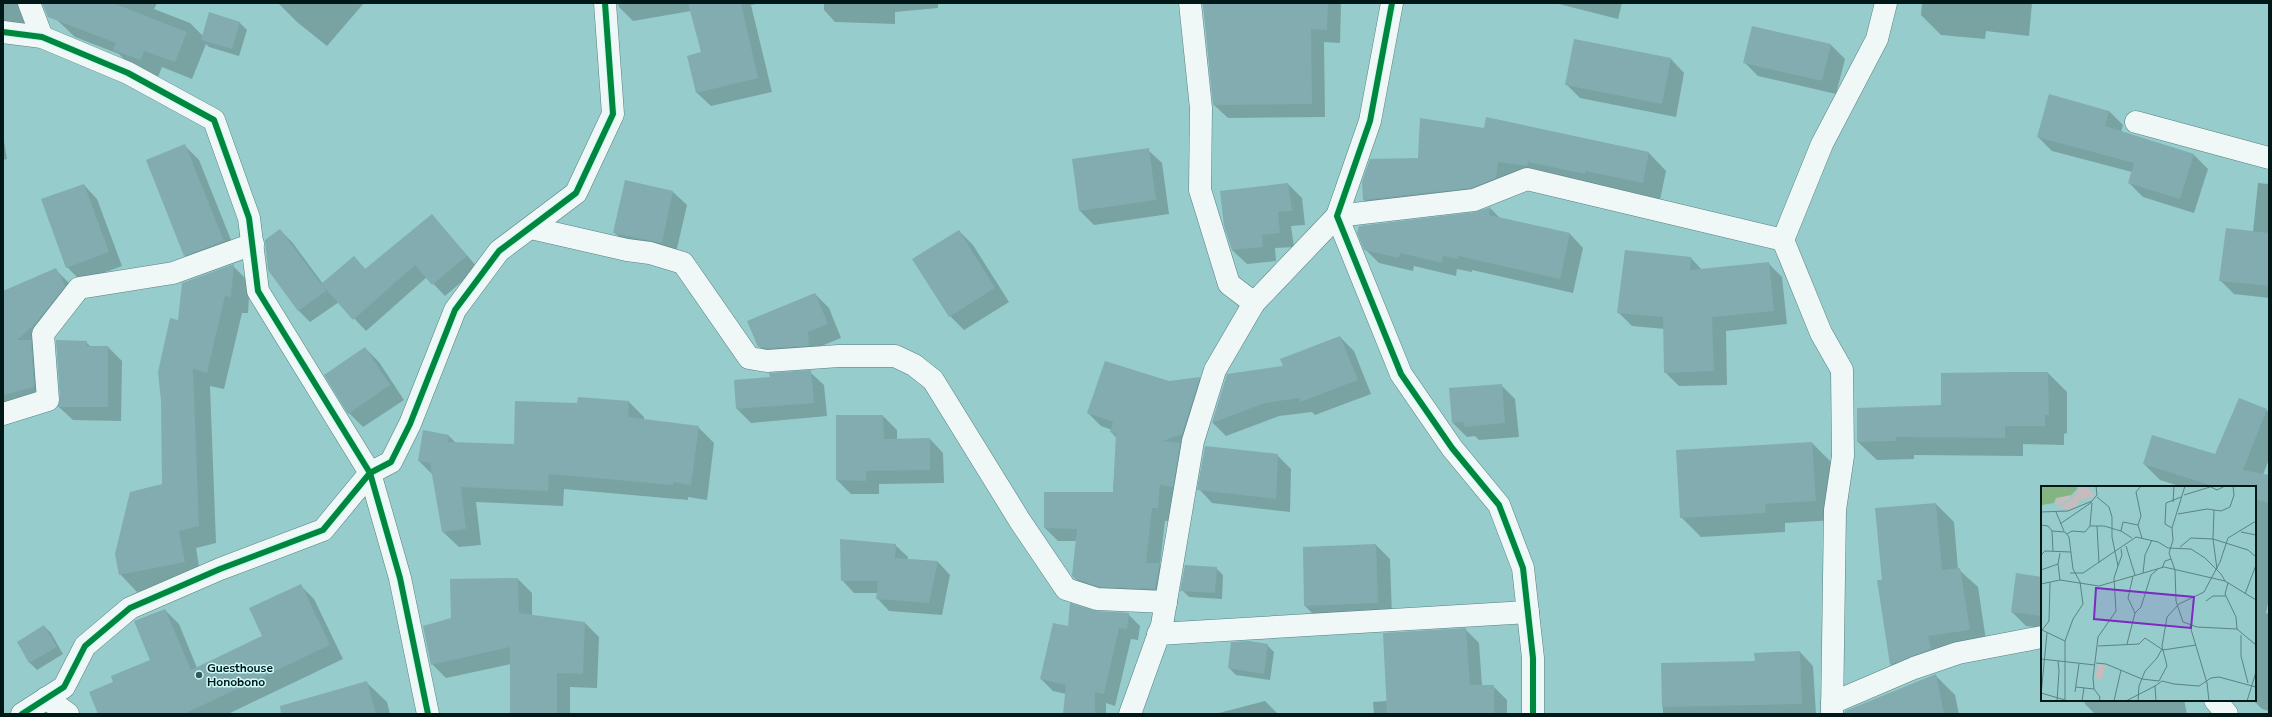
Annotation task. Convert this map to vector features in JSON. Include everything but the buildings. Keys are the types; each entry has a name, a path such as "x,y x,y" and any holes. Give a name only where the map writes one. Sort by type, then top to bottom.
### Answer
{"street":[{"path":"29,3 42,37"},
{"path":"22,714 64,687 85,646 130,608 220,569 323,530 370,473 391,462 410,424 455,310 499,252 576,193 613,114 605,3"},
{"path":"1190,3 1201,108 1200,190 1229,284 1254,303"},
{"path":"1130,714 1158,634 1166,602 1193,441 1215,370 1254,303 1337,216 1370,121 1392,3"},
{"path":"1886,3 1877,39 1822,144 1783,240 1821,333 1842,370 1844,456 1836,510 1832,708 1914,668 1958,654 2041,637"},
{"path":"3,32 42,37 128,73 214,120 249,218 258,291 370,473 400,578 428,714"},
{"path":"2136,122 2269,158"},
{"path":"1337,216 1474,200 1527,179 1783,240"},
{"path":"1337,216 1401,374 1452,448 1499,505 1523,568 1533,658 1533,714"},
{"path":"531,228 627,250 650,253 683,263 749,358 767,361 839,356 895,356 914,365 933,380 1020,521 1066,589 1097,599 1166,602"},
{"path":"3,414 48,400 43,334 79,288 173,273 253,244"},
{"path":"1158,634 1528,612"},
{"path":"46,698 68,714"},
{"path":"2216,701 2227,714"}],"cycle path":[{"path":"22,714 64,687 85,646 130,608 220,569 323,530 370,473 391,462 410,424 455,310 499,251 576,193 613,114 605,3"},
{"path":"1392,3 1370,121 1337,216 1401,374 1452,448 1499,505 1523,568 1533,658 1533,714"},
{"path":"3,32 42,37 128,73 214,120 249,218 258,291 370,473 400,578 428,714"}],"place":[{"name":"Guesthouse Honobono","path":"199,675"}]}
